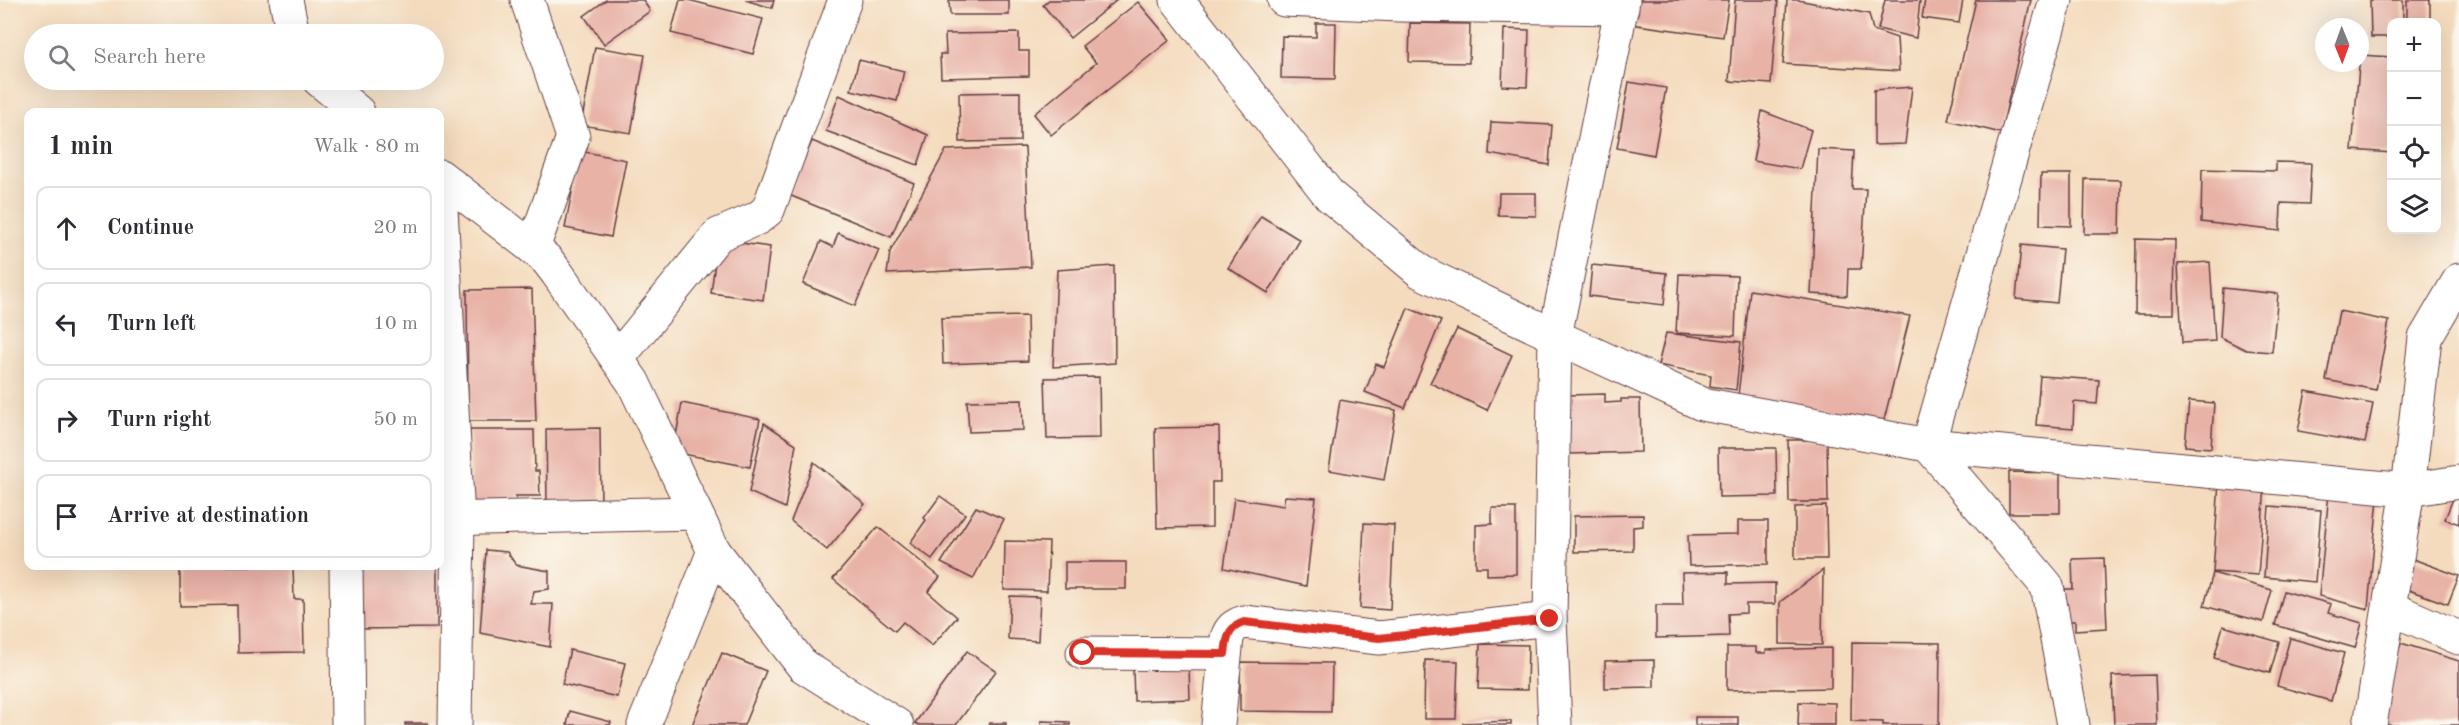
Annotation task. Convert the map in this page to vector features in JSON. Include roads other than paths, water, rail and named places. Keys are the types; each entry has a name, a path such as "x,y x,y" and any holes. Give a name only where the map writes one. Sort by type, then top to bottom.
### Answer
{"street":[{"path":"285,0 291,24"},
{"path":"527,0 573,137 533,248"},
{"path":"617,359 718,235 758,218 768,210 845,0"},
{"path":"1177,0 1330,196 1421,272 1702,404 1928,445 2408,490 2459,482"},
{"path":"1284,0 1383,3 1622,4 1555,336 1550,619 1555,725"},
{"path":"1928,445 2056,0"},
{"path":"331,90 353,108"},
{"path":"444,179 533,248 557,273 633,382 714,551 803,666 897,725"},
{"path":"2370,725 2391,608 2408,490 2425,338 2459,280"},
{"path":"444,336 455,725"},
{"path":"1928,445 2047,586 2073,725"},
{"path":"449,519 695,513"},
{"path":"644,725 714,551"},
{"path":"346,570 348,725"},
{"path":"2391,608 2459,638"},
{"path":"1218,725 1229,631 1236,624 1244,622 1379,638 1550,619"},
{"path":"1083,653 1225,654"}]}
